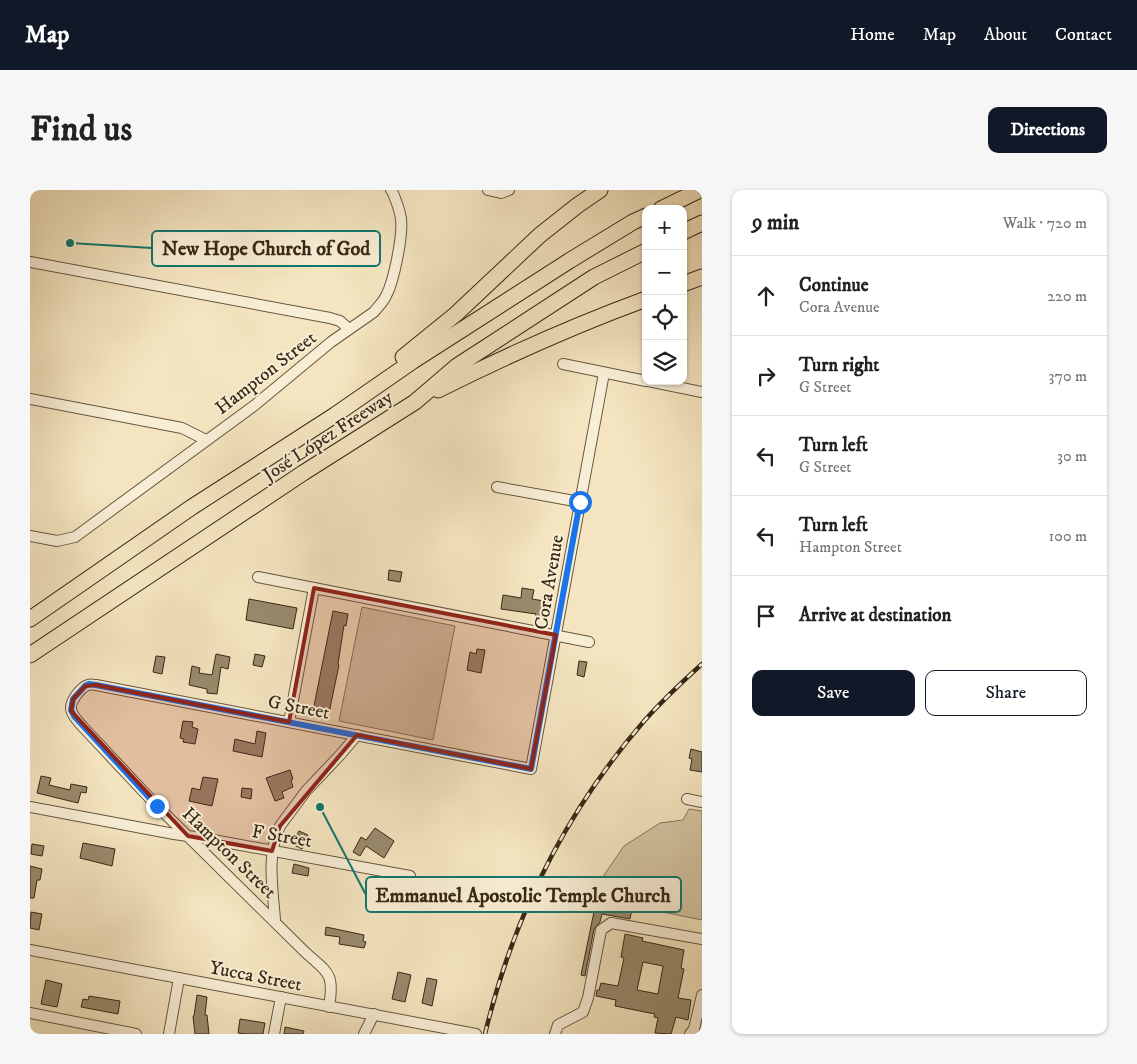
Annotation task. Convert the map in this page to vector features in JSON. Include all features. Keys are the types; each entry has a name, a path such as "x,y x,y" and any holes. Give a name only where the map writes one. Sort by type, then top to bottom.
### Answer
{"highway":[{"path":"344,409 383,372 456,314 540,236 600,190"},
{"path":"669,205 700,190"},
{"name":"José López Freeway","path":"30,619 192,507 344,409 413,361 553,271 642,218"},
{"path":"687,230 702,223"},
{"name":"José López Freeway","path":"30,655 303,473 415,402 457,366 594,277 642,253"},
{"path":"687,283 702,277"},
{"path":"415,402 512,354 642,300"}],"street":[{"name":"Hampton Street","path":"30,536 57,541 75,538 255,405 331,342 374,312 386,296 390,286 401,238 402,225 399,208 392,190"},
{"path":"488,190 502,193 508,190"},
{"path":"30,262 330,318 340,322 349,329"},
{"path":"563,364 642,380"},
{"name":"Cora Avenue","path":"531,769 604,372"},
{"path":"664,396 666,385 702,392"},
{"path":"30,399 182,428 206,440"},
{"path":"497,487 580,502"},
{"path":"258,577 589,642"},
{"path":"289,722 314,588"},
{"name":"G Street","path":"71,705 73,699 89,684 531,769"},
{"name":"Hampton Street","path":"71,705 74,716 82,726 157,806 326,971 332,986 329,1007"},
{"path":"274,920 272,851 277,832 306,791 357,735"},
{"path":"687,799 702,802"},
{"name":"F Street","path":"30,807 410,876"},
{"path":"555,1034 558,1024 583,1012 588,998 601,930 612,923 702,939"},
{"name":"Yucca Street","path":"30,950 476,1034"},
{"path":"169,1034 179,978"},
{"path":"690,1034 694,1029 702,995"},
{"path":"274,1034 281,997"},
{"path":"30,1013 136,1034"},
{"path":"364,1034 374,1014"}],"highlighted area":[{"path":"314,588 556,635 531,769 357,735 280,826 272,851 188,836 71,711 73,699 85,686 96,685 289,722"}],"shaded area":[{"path":"362,607 455,626 433,740 339,721"},
{"path":"689,809 702,811 702,920 589,897 624,846 660,823 683,820"}],"building":[{"path":"389,570 402,572 400,582 388,580"},
{"path":"522,588 534,590 532,599 550,602 547,619 535,617 536,614 501,609 503,595 521,598"},
{"path":"249,599 297,608 293,629 246,620"},
{"path":"333,611 348,614 346,626 344,625 339,665 329,713 313,711"},
{"path":"477,649 485,650 481,673 467,670 470,652 476,654"},
{"path":"216,654 230,657 228,669 221,667 217,694 207,693 207,689 189,685 192,666 200,668 199,673 212,675"},
{"path":"255,654 265,656 262,667 253,665"},
{"path":"156,656 165,657 162,674 153,672"},
{"path":"579,661 587,662 584,677 577,675"},
{"path":"183,721 193,722 192,727 198,729 195,744 183,742 184,739 180,738"},
{"path":"257,731 266,733 262,757 233,751 235,739 255,744"},
{"path":"691,749 702,752 702,772 690,770 692,759 689,758"},
{"path":"290,770 293,787 282,792 284,798 275,801 266,778"},
{"path":"41,776 51,778 49,785 70,790 71,784 87,787 86,793 81,792 78,803 37,793"},
{"path":"203,777 218,779 212,806 189,801 192,788 200,790"},
{"path":"242,788 252,789 251,799 241,797"},
{"path":"375,828 394,841 384,858 366,846 360,856 353,852 361,837 366,840"},
{"path":"299,831 308,835 302,849 290,843 292,837 295,838"},
{"path":"83,843 115,849 112,866 80,858"},
{"path":"32,844 44,846 42,856 31,854"},
{"path":"294,864 309,868 308,876 292,873"},
{"path":"30,866 42,869 40,880 37,880 34,898 30,898"},
{"path":"596,902 632,909 630,919 602,914 600,922 594,929 585,976 581,975"},
{"path":"31,912 42,914 39,930 30,928"},
{"path":"326,927 364,935 363,941 366,942 364,948 339,944 340,937 325,935"},
{"path":"625,934 643,938 642,941 684,950 681,968 684,969 678,998 691,1000 688,1020 676,1017 671,1034 655,1033 658,1018 654,1017 655,1014 615,1006 616,1000 596,996 601,983 618,986 624,958 621,957","holes":["643,962 663,966 658,994 637,990"]},
{"path":"398,972 411,975 405,1002 392,999"},
{"path":"427,978 437,980 432,1006 422,1003"},
{"path":"46,980 62,984 57,1007 41,1004"},
{"path":"197,995 207,997 205,1015 207,1015 209,1034 195,1034 193,1016"},
{"path":"89,996 120,1001 118,1014 81,1007 83,999 88,1000"},
{"path":"240,1019 265,1023 263,1034 238,1033"},
{"path":"285,1027 304,1031 303,1034 284,1034"}],"railway":[{"path":"485,1034 511,948 527,907 567,828 591,791 645,720 702,664"}],"place":[{"name":"New Hope Church of God","path":"70,243"},
{"name":"Emmanuel Apostolic Temple Church","path":"320,807"}],"route":[{"path":"157,806 74,716 71,710 73,699 85,686 89,684 96,685 531,769 580,502"}]}
